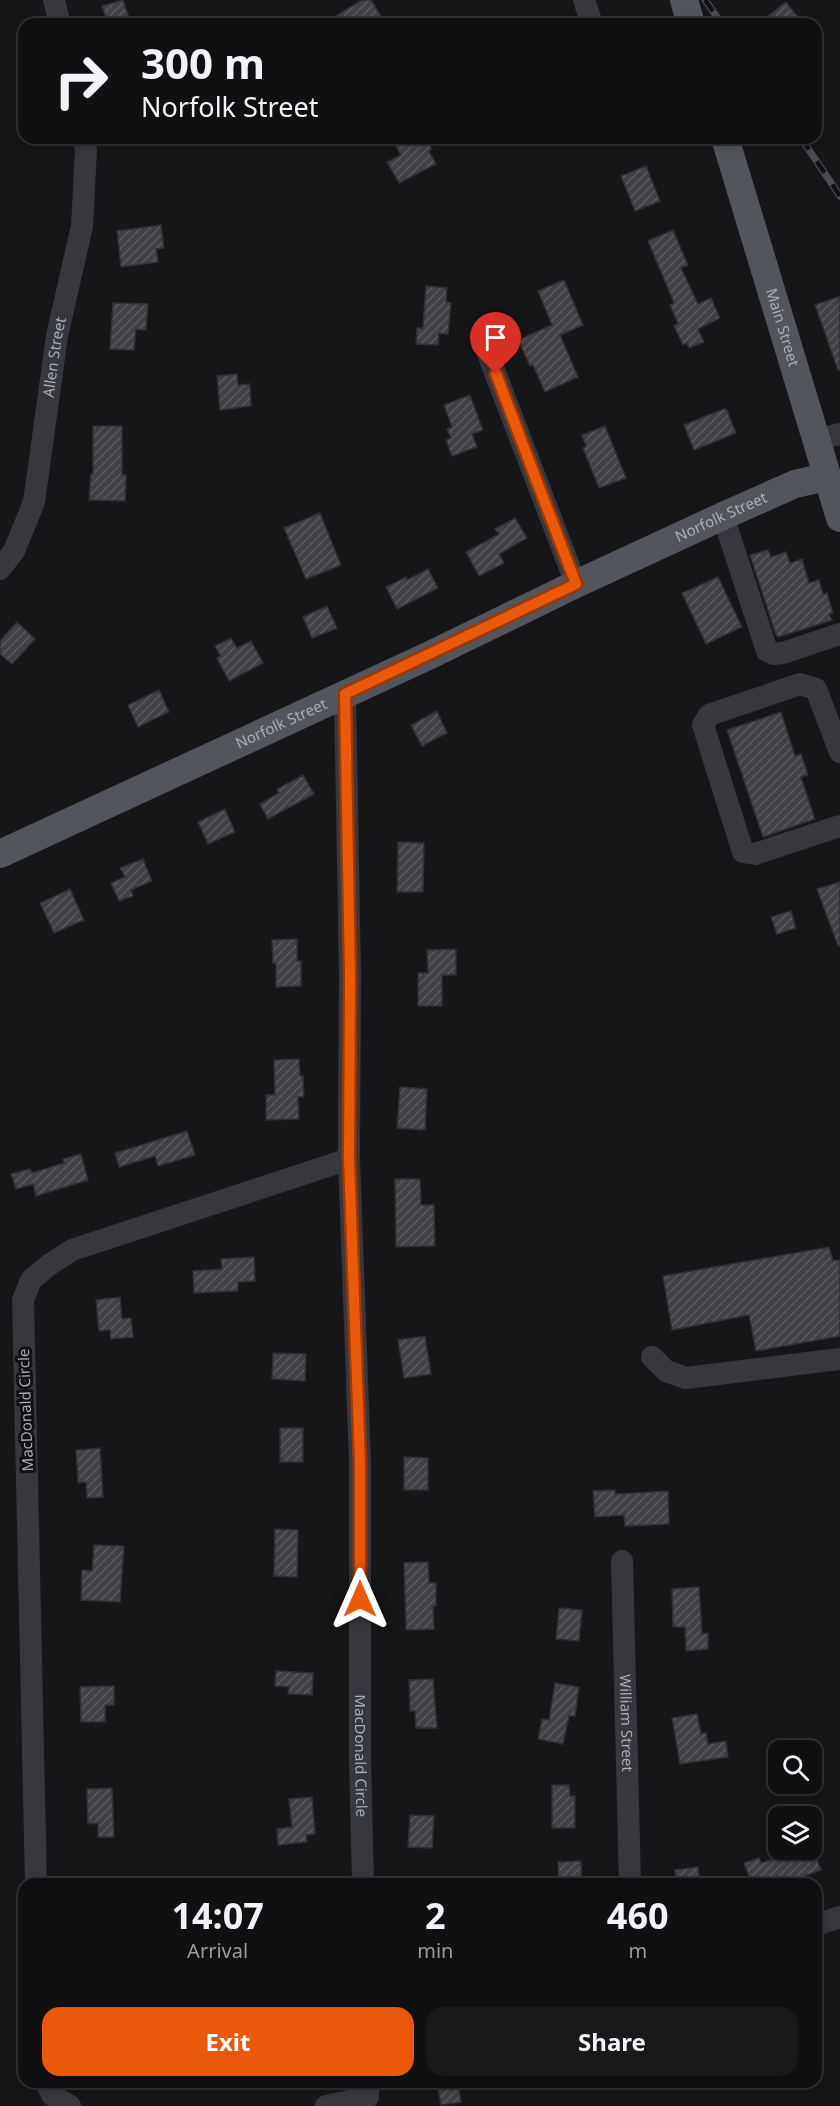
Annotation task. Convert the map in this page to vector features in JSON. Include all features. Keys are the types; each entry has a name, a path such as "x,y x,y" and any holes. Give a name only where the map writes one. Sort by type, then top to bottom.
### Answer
{"main road":[{"name":"Main Street","path":"727,144 828,437 826,477 840,518"},
{"name":"Norfolk Street","path":"0,854 723,516 795,484 826,477"}],"street":[{"path":"54,0 58,18"},
{"path":"584,0 590,18"},
{"name":"Allen Street","path":"0,569 14,551 34,502 57,336 82,226 85,144"},
{"path":"488,354 576,584"},
{"path":"723,516 767,651 773,654 783,653 840,634"},
{"path":"840,752 816,689 800,684 709,715 703,725 743,852 755,854 840,826"},
{"name":"MacDonald Circle","path":"345,694 350,975 349,1159 360,1463 360,1757 363,1878"},
{"name":"MacDonald Circle","path":"36,1878 23,1300 30,1280 49,1264 72,1250 349,1159"},
{"path":"652,1357 666,1371 686,1378 840,1359"},
{"name":"William Street","path":"622,1561 630,1878"},
{"path":"822,1924 840,1917"},
{"path":"49,2088 52,2095 69,2106"},
{"path":"326,2106 368,2097 368,2088"}],"building":[{"path":"123,0 129,18 106,18 102,6"},
{"path":"362,0 371,0 382,18 332,18"},
{"path":"786,2 798,18 766,18"},
{"path":"395,144 429,144 432,149 429,151 436,164 399,183 387,162 401,155"},
{"path":"646,166 660,201 635,211 621,176"},
{"path":"161,225 164,248 156,249 158,262 121,267 117,231"},
{"path":"673,230 688,265 681,268 698,304 711,298 720,318 698,329 704,342 689,348 687,343 683,345 674,326 678,323 670,305 674,303 648,241"},
{"path":"564,280 583,325 560,335 578,377 545,392 518,340 552,325 538,291"},
{"path":"426,286 447,288 446,302 451,303 448,334 439,333 438,345 416,344 417,328 423,328"},
{"path":"840,296 840,370 838,370 815,305"},
{"path":"113,303 148,304 146,330 136,329 134,350 110,349"},
{"path":"237,374 238,385 250,384 251,406 220,410 217,376"},
{"path":"470,395 483,430 472,434 477,447 452,456 446,440 451,438 447,429 452,427 444,405"},
{"path":"726,408 736,433 694,450 684,425"},
{"path":"93,426 122,426 122,475 126,475 125,501 89,500 91,474 93,474"},
{"path":"605,426 626,478 599,488 583,448 586,446 582,435"},
{"path":"320,513 341,565 306,579 284,528"},
{"path":"515,518 527,538 499,554 504,563 479,576 466,552 499,534 495,529"},
{"path":"768,550 771,557 786,552 790,563 802,559 809,583 819,580 823,594 827,593 833,613 829,614 832,620 779,637 776,635 750,555"},
{"path":"428,569 438,588 397,609 386,587 406,577 407,580"},
{"path":"718,577 742,627 706,644 682,593"},
{"path":"327,606 337,628 312,638 303,617"},
{"path":"17,622 35,639 12,664 0,654 0,641"},
{"path":"231,638 237,648 251,641 263,663 229,681 217,658 221,656 215,646"},
{"path":"159,690 169,712 138,727 128,705"},
{"path":"437,711 447,733 422,746 411,725"},
{"path":"781,712 795,756 801,754 808,775 801,777 815,819 763,837 727,730"},
{"path":"303,775 314,794 268,819 260,804 279,793 277,789"},
{"path":"225,809 235,832 208,844 198,822"},
{"path":"398,842 424,843 423,892 397,892"},
{"path":"143,859 152,881 131,890 133,896 119,901 111,883 125,877 120,868"},
{"path":"840,882 840,945 838,946 817,889"},
{"path":"70,889 84,920 54,933 40,903"},
{"path":"791,911 796,928 777,934 771,917"},
{"path":"297,939 297,961 301,961 301,986 276,987 276,963 273,963 272,940"},
{"path":"456,949 456,975 442,975 442,1006 418,1006 418,973 428,973 427,950"},
{"path":"299,1059 304,1097 298,1097 299,1119 266,1120 266,1095 275,1095 274,1060"},
{"path":"400,1087 427,1089 425,1130 397,1128"},
{"path":"187,1131 195,1155 158,1166 155,1156 119,1167 115,1153"},
{"path":"81,1154 88,1180 36,1196 33,1184 16,1189 11,1174 30,1169 32,1173 64,1163 63,1159"},
{"path":"395,1179 420,1179 421,1205 434,1205 435,1246 396,1247"},
{"path":"829,1247 833,1261 840,1260 840,1336 756,1351 749,1315 672,1330 663,1276"},
{"path":"254,1257 255,1281 238,1282 238,1291 194,1293 193,1271 222,1269 221,1259"},
{"path":"120,1297 122,1319 131,1318 133,1337 111,1339 110,1330 99,1331 96,1300"},
{"path":"425,1336 431,1374 404,1378 398,1340"},
{"path":"273,1353 306,1354 305,1381 272,1379"},
{"path":"280,1428 303,1428 303,1462 280,1462"},
{"path":"100,1448 103,1497 87,1498 86,1482 78,1483 76,1450"},
{"path":"404,1457 428,1458 428,1490 404,1490"},
{"path":"615,1490 615,1494 668,1491 669,1524 625,1526 624,1515 595,1517 593,1491"},
{"path":"275,1529 298,1530 297,1577 274,1576"},
{"path":"94,1545 124,1546 120,1602 81,1600 82,1570 92,1571"},
{"path":"428,1562 429,1583 436,1583 436,1606 433,1606 434,1629 406,1630 404,1563"},
{"path":"699,1587 702,1634 708,1633 708,1649 686,1651 685,1627 673,1627 672,1589"},
{"path":"559,1608 582,1610 579,1641 556,1639"},
{"path":"276,1671 313,1673 312,1695 288,1694 289,1687 275,1686"},
{"path":"433,1679 437,1728 416,1728 415,1711 410,1711 409,1680"},
{"path":"555,1683 579,1687 575,1716 569,1716 563,1744 538,1739 542,1719 549,1720"},
{"path":"114,1686 114,1705 105,1705 105,1722 81,1722 80,1687"},
{"path":"697,1714 701,1734 706,1733 708,1744 726,1741 728,1757 680,1764 672,1718"},
{"path":"552,1785 569,1785 570,1796 575,1796 575,1828 552,1828"},
{"path":"112,1788 114,1837 98,1837 98,1823 88,1824 87,1789"},
{"path":"312,1797 315,1834 306,1835 307,1842 278,1845 277,1829 292,1827 289,1799"},
{"path":"410,1815 434,1816 432,1848 408,1847"},
{"path":"759,1858 761,1863 770,1860 817,1860 821,1870 799,1878 779,1878 778,1876 750,1878 744,1863"},
{"path":"581,1861 582,1878 559,1878 558,1862"},
{"path":"698,1867 699,1878 676,1878 675,1870"},
{"path":"438,2088 459,2088 461,2102 441,2105"}],"railway":[{"path":"705,0 718,18"},
{"path":"805,144 840,196"}],"route":[{"path":"360,1599 360,1463 349,1159 350,975 345,694 429,656 576,584 496,374"}]}
